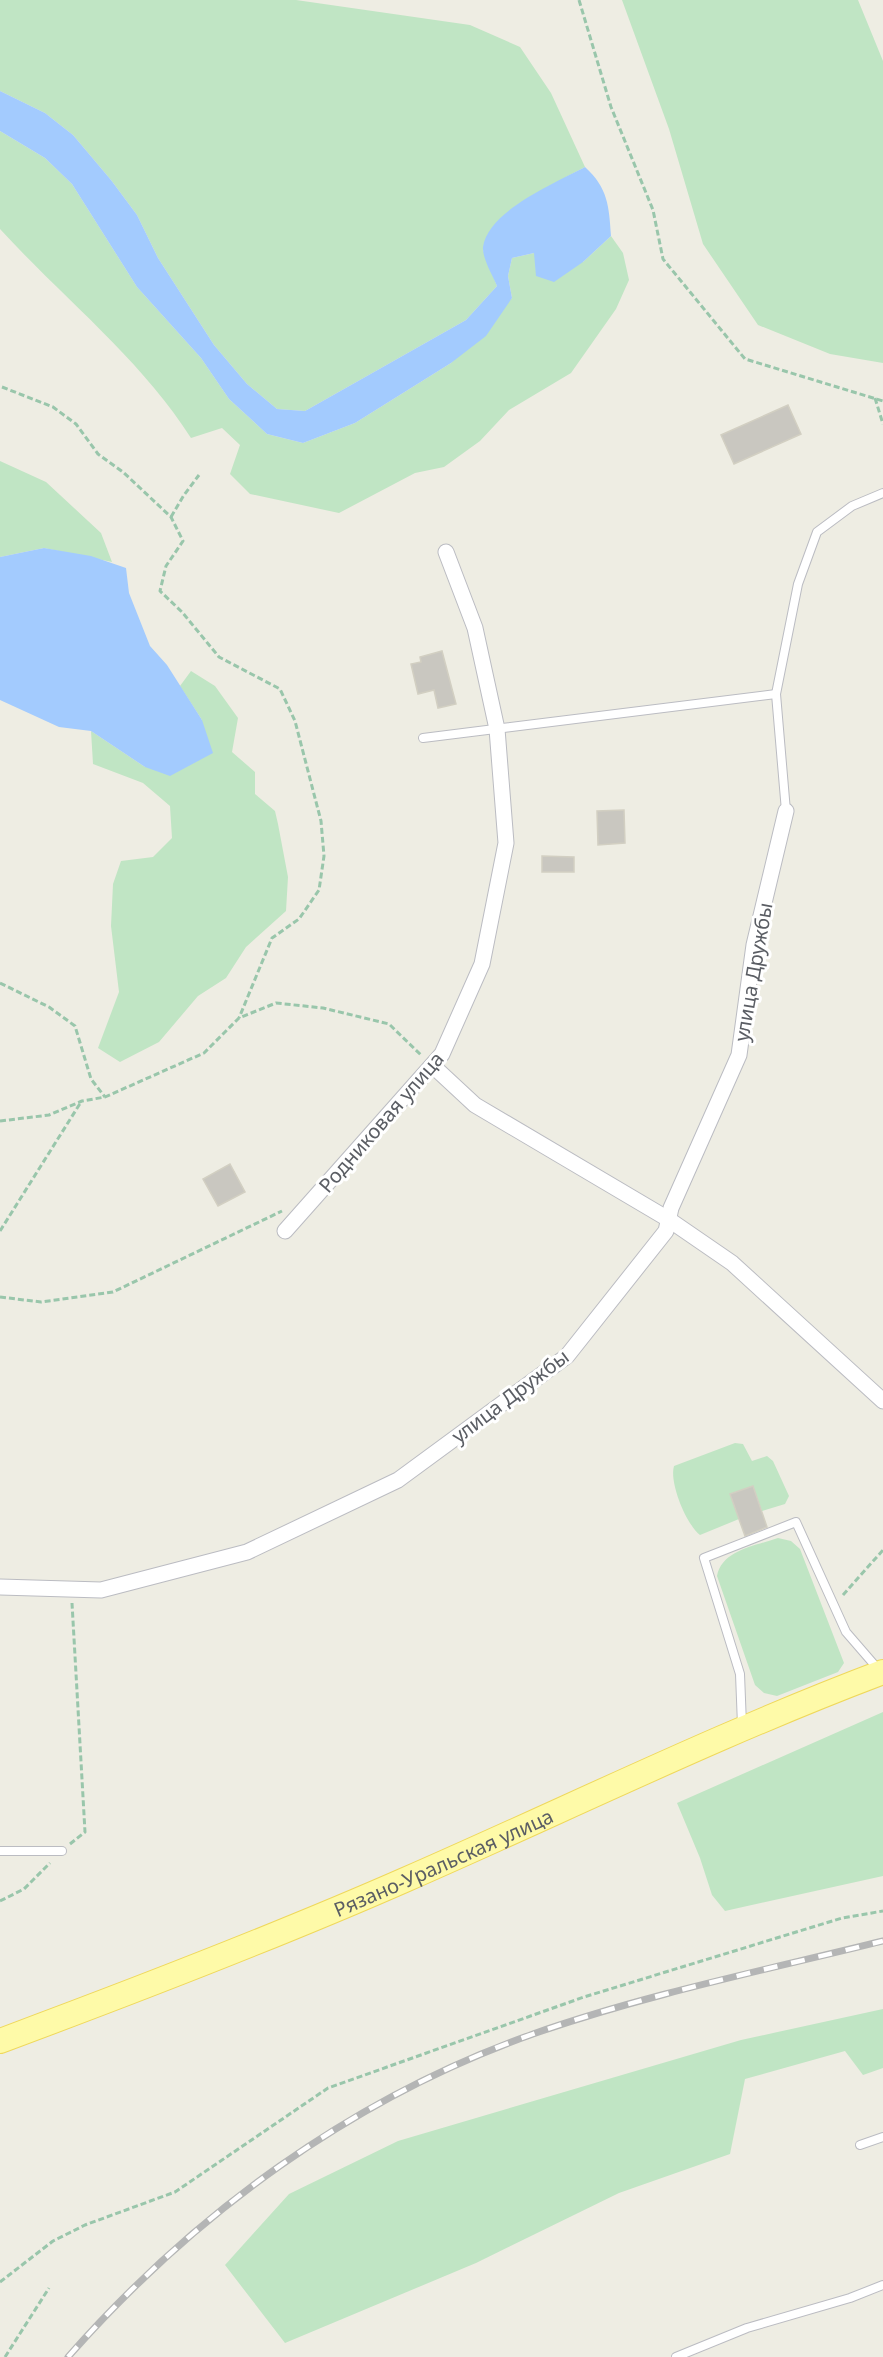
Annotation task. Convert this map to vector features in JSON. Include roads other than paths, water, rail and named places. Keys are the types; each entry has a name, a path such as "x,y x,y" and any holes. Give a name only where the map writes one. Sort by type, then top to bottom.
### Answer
{"main road":[{"name":"Рязано-Уральская улица","path":"0,2041 133,1992 405,1880 742,1729 882,1672"}],"street":[{"name":"Родниковая улица","path":"285,1231 434,1066 442,1054 482,964 506,843 497,729 475,628 446,552"},
{"name":"улица Дружбы","path":"0,1587 101,1590 247,1552 398,1480 567,1356 666,1231 671,1208 739,1055 754,945 786,811"},
{"path":"434,1066 475,1105 668,1219 732,1263 883,1401"}],"lane":[{"path":"786,811 776,694 798,584 817,532 852,506 883,493"},
{"path":"423,738 776,694"},
{"path":"742,1729 740,1674 704,1558 796,1522 846,1632 882,1672"},
{"path":"0,1851 62,1851"},
{"path":"860,2145 883,2137"},
{"path":"676,2357 747,2328 850,2298 883,2285"}],"water":[{"path":"0,91 45,113 73,135 137,215 158,258 214,345 247,384 277,409 305,411 466,320 497,286 486,262 483,247 488,234 497,222 510,210 541,190 585,167 603,190 611,236 583,262 554,282 536,276 534,253 512,258 508,276 512,298 486,336 451,363 355,423 303,443 267,434 229,399 201,358 137,287 72,184 45,158 0,131"},
{"path":"44,548 91,556 126,568 129,593 150,646 167,665 202,720 213,753 170,776 145,767 91,731 59,727 0,700 0,557"}],"railway":[{"path":"68,2357 168,2255 223,2209 280,2166 340,2127 402,2091 466,2060 576,2020 707,1983 883,1941"}]}
